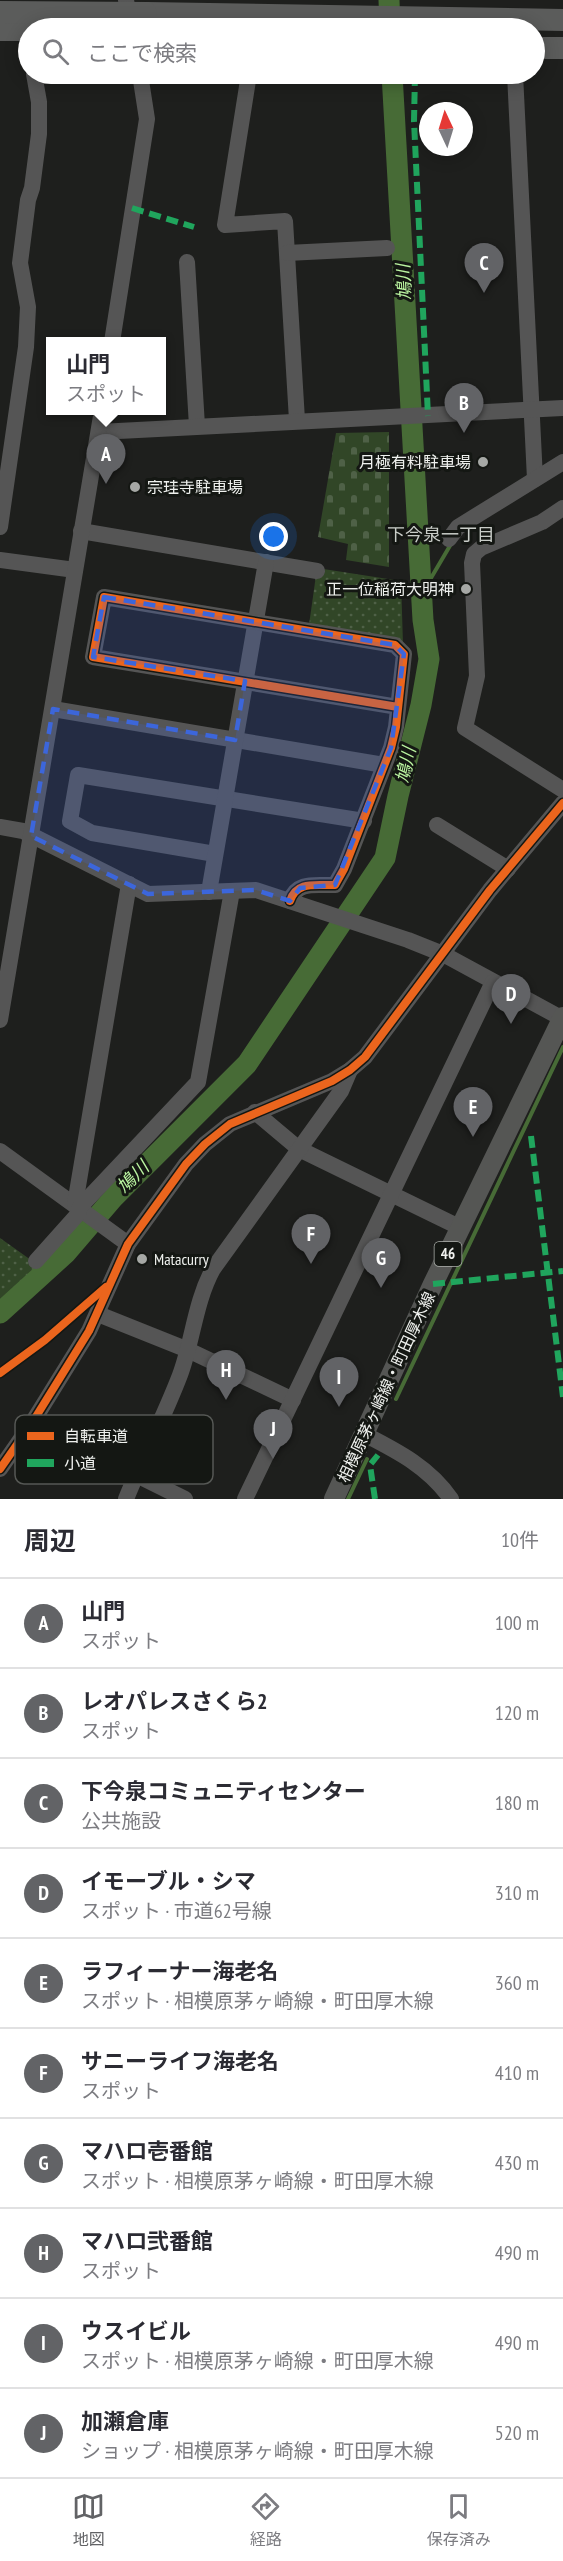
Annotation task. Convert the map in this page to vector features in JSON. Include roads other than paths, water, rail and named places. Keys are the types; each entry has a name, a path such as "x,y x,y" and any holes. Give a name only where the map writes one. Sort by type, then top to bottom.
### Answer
{"highway":[{"path":"424,17 486,6 563,6"},
{"path":"167,18 259,8 376,16 453,18"},
{"path":"0,12 93,18"},
{"path":"545,20 563,20"},
{"path":"0,30 18,30"},
{"path":"545,35 563,35"},
{"path":"545,48 563,48"}],"main road":[{"name":"相模原茅ヶ崎線・町田厚木線","path":"334,1499 461,1228 563,1018"}],"street":[{"path":"126,0 137,18"},
{"path":"0,527 26,347 28,307 20,263 39,134 39,102 36,84"},
{"path":"113,337 147,119 142,84"},
{"path":"247,84 225,225 285,221 297,420"},
{"path":"515,84 535,479"},
{"path":"287,253 387,248"},
{"path":"187,262 196,426"},
{"path":"99,432 563,408"},
{"path":"0,1020 101,415"},
{"path":"449,539 458,527 563,462"},
{"path":"563,508 542,522 481,548 474,554 472,563 477,676 465,728 563,790"},
{"path":"81,531 317,571"},
{"path":"0,560 75,570"},
{"path":"209,892 266,562"},
{"path":"290,901 294,891 304,886 335,885 364,821 396,727 404,654 395,645 104,597 93,657 398,707"},
{"path":"53,709 384,765"},
{"path":"215,854 92,833 70,821 78,775 364,821"},
{"path":"37,1415 98,1314 128,1244 186,1164 205,1144 230,1124 300,1095 350,1070 365,1057 508,869 560,814"},
{"path":"437,825 508,869"},
{"path":"0,827 22,831 148,894 256,890 369,927 442,954 563,1018"},
{"path":"36,1261 78,1214 80,1207 129,884"},
{"path":"80,1207 198,1083 232,891"},
{"path":"245,1499 494,982"},
{"path":"162,1415 188,1350 203,1287 213,1269 341,1091 350,1070"},
{"path":"255,1112 299,1149 461,1228"},
{"path":"0,1151 128,1244"},
{"path":"98,1314 188,1350 293,1400"},
{"path":"364,1434 386,1445 429,1473 451,1499"},
{"path":"0,1469 15,1447"},
{"path":"126,1499 132,1484"},
{"path":"152,1484 185,1499"}],"waterway":[{"name":"鳩川","path":"389,0 390,18"},
{"name":"鳩川","path":"0,1313 66,1253 114,1197 247,1064 385,858 421,705 429,659 423,620 393,84"},
{"path":"421,595 451,544"},
{"path":"396,1399 563,1047"},
{"path":"348,1499 367,1459"}],"place":[{"name":"下今泉コミュニティセンター","path":"484,293"},
{"name":"レオパレスさくら2","path":"464,433"},
{"name":"月極有料駐車場","path":"483,462"},
{"name":"山門","path":"106,484"},
{"name":"宗珪寺駐車場","path":"135,487"},
{"name":"正一位稲荷大明神","path":"466,589"},
{"name":"イモーブル・シマ","path":"511,1024"},
{"name":"ラフィーナー海老名","path":"473,1137"},
{"name":"Matacurry","path":"142,1259"},
{"name":"サニーライフ海老名","path":"311,1264"},
{"name":"マハロ壱番館","path":"381,1288"},
{"name":"マハロ弐番館","path":"226,1400"},
{"name":"ウスイビル","path":"339,1407"},
{"name":"加瀬倉庫","path":"273,1459"}],"district":[{"name":"下今泉一丁目","path":"441,535"}]}
